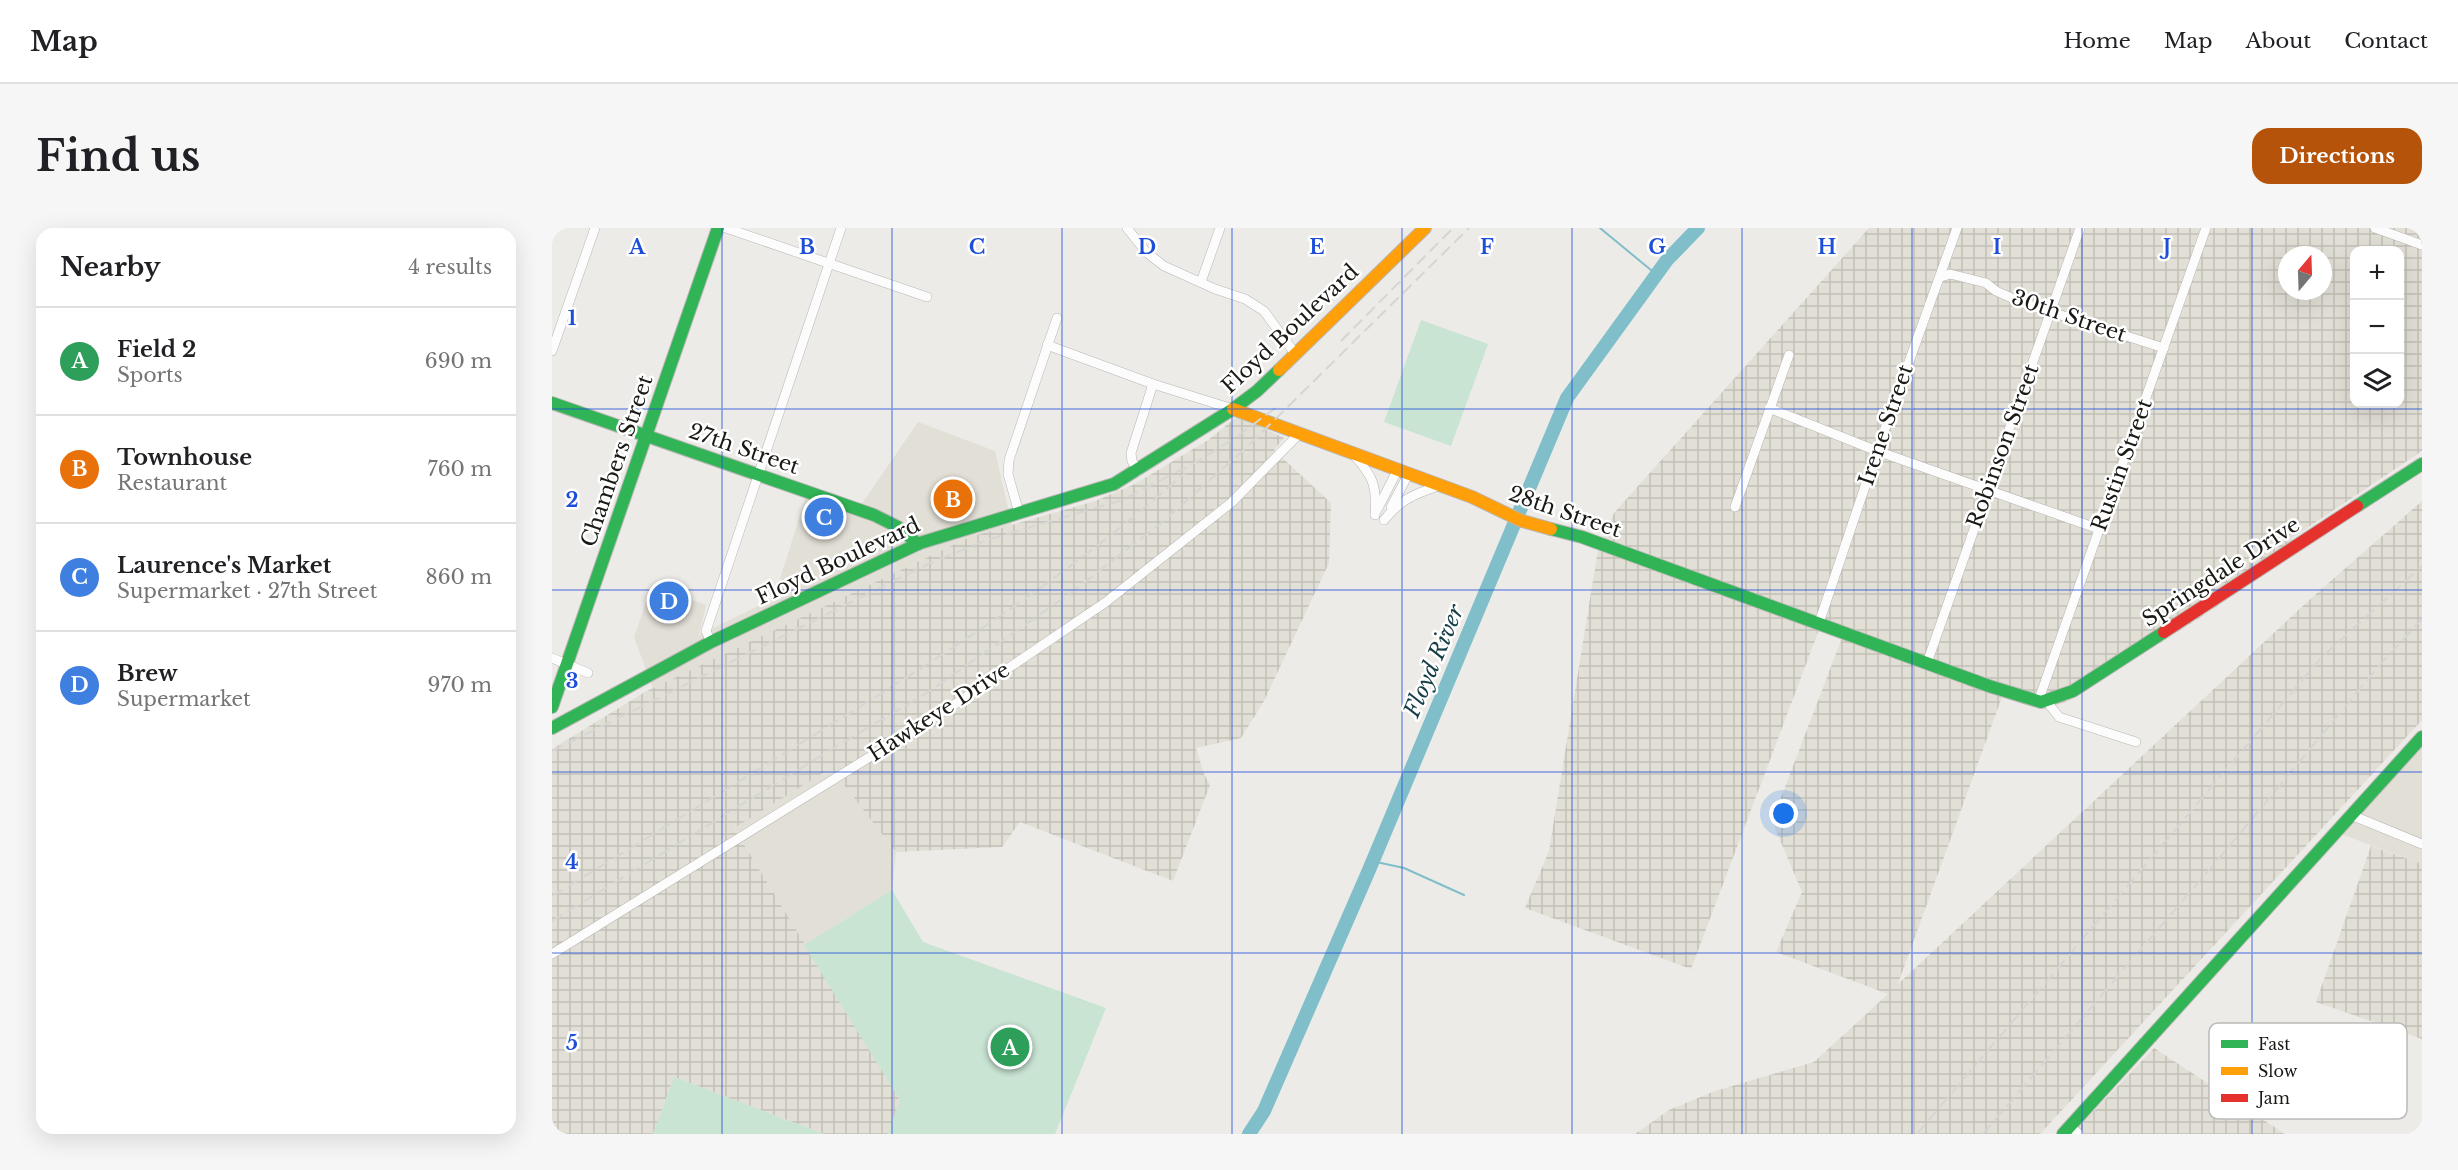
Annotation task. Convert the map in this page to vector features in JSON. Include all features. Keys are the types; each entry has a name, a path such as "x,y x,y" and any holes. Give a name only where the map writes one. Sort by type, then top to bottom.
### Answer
{"main road":[{"name":"Chambers Street","path":"552,706 718,228"},
{"name":"Floyd Boulevard","path":"552,728 711,642 918,544 1114,484 1137,471 1233,409 1296,355 1425,228"},
{"name":"27th Street","path":"552,403 874,515 898,527 918,544"},
{"name":"28th Street","path":"1233,409 1473,497 1522,521 1582,537 1927,663 2042,702"},
{"name":"Springdale Drive","path":"2042,702 2073,691 2422,464"},
{"path":"2071,1131 2422,737"}],"street":[{"path":"552,351 595,228"},
{"path":"726,228 927,297"},
{"path":"711,642 706,631 842,228"},
{"path":"1127,228 1153,259 1200,282 1245,299 1264,311 1296,355"},
{"path":"1200,282 1220,228"},
{"name":"Irene Street","path":"1819,623 1930,298 1941,277 1957,228"},
{"name":"Robinson Street","path":"1927,663 2080,228"},
{"name":"Rustin Street","path":"2042,702 2099,529 2206,228"},
{"path":"2375,228 2422,245"},
{"name":"30th Street","path":"1941,277 1950,274 1986,283 1996,291 2023,303 2164,348"},
{"path":"1018,513 1008,474 1009,460 1057,318"},
{"name":"28th Street","path":"1047,345 1153,384 1233,409"},
{"path":"1735,507 1789,355"},
{"path":"1137,471 1131,453 1153,384"},
{"path":"1769,408 1877,451 2099,529"},
{"name":"Hawkeye Drive","path":"552,954 960,701 1106,602 1232,502 1300,433"},
{"path":"1351,453 1367,470 1373,481 1376,494 1374,515 1403,471"},
{"path":"1403,471 1384,520 1398,503 1412,495 1441,486"},
{"path":"552,658 588,673"},
{"path":"2042,702 2059,717 2136,742"},
{"path":"2351,815 2422,844"}],"shaded area":[{"path":"1869,228 2422,228 2422,451 2292,538 2290,557 2198,619 2068,701 2045,709 2002,697 1898,984 2307,602 2422,501 2422,720 2040,1134 1635,1134 1669,1110 1715,1091 1814,1062 1888,994 1776,952 1802,892 1772,821 1842,638 1819,630 1691,969 1525,908 1549,851 1598,550 1614,513"},
{"path":"1238,416 1284,438 1274,450 1331,503 1329,563 1264,701 1241,738 1196,748 1210,785 1173,881 1020,822 1002,847 896,852 831,768 734,828 900,1100 888,1134 824,1134 674,1077 653,1134 552,1134 552,749 645,692 970,537 1095,501 1135,484 1208,440"},
{"path":"918,422 995,451 1012,525 970,537 653,689 634,637 652,585 706,605 699,635 774,598 809,487 861,505"},
{"path":"2422,745 2422,864 2341,834"},
{"path":"831,767 896,852 892,890 804,945 734,827"},
{"path":"2371,846 2422,864 2422,1039 2407,1034 2407,1023 2376,1023 2316,1002"},
{"path":"2154,1048 2209,1084 2209,1119 2262,1119 2285,1134 2072,1134"}],"green space":[{"path":"1421,320 1488,344 1451,446 1384,422"},
{"path":"892,890 923,942 1106,1008 1055,1134 888,1134 900,1100 804,945"},
{"path":"674,1077 824,1134 653,1134"}],"waterway":[{"path":"1600,228 1657,275"},
{"name":"Floyd River","path":"1249,1134 1264,1111 1369,870 1567,398 1667,260 1698,228"},
{"path":"1372,861 1404,868 1464,895"}],"railway":[{"path":"1341,341 1453,228"},
{"path":"552,921 925,694 1068,595 1160,524 1246,448 1469,228"},
{"path":"552,751 930,563 987,540 1122,500 1198,461 1235,438 1278,406"},
{"path":"552,896 867,703 1008,611 1098,545 1185,473"},
{"path":"1917,1134 2321,658 2422,566"},
{"path":"1983,1134 2232,843 2378,667 2422,619"}],"traffic: fast":[{"path":"552,707 718,228"},
{"path":"552,728 711,642 920,543 1114,484 1233,409 1279,370"},
{"path":"552,403 874,515 898,527 918,544"},
{"path":"2357,506 2422,464"},
{"path":"1551,529 1582,537 1989,686 2041,702 2073,691 2164,632"},
{"path":"2063,1134 2422,737"}],"traffic: slow":[{"path":"1279,370 1425,228"},
{"path":"1233,409 1472,497 1522,521 1551,529"}],"traffic: jam":[{"path":"2164,632 2357,506"}],"place":[{"name":"Townhouse","path":"953,499"},
{"name":"Laurence's Market","path":"824,517"},
{"name":"Brew","path":"669,601"},
{"name":"Field 2","path":"1010,1047"}]}
